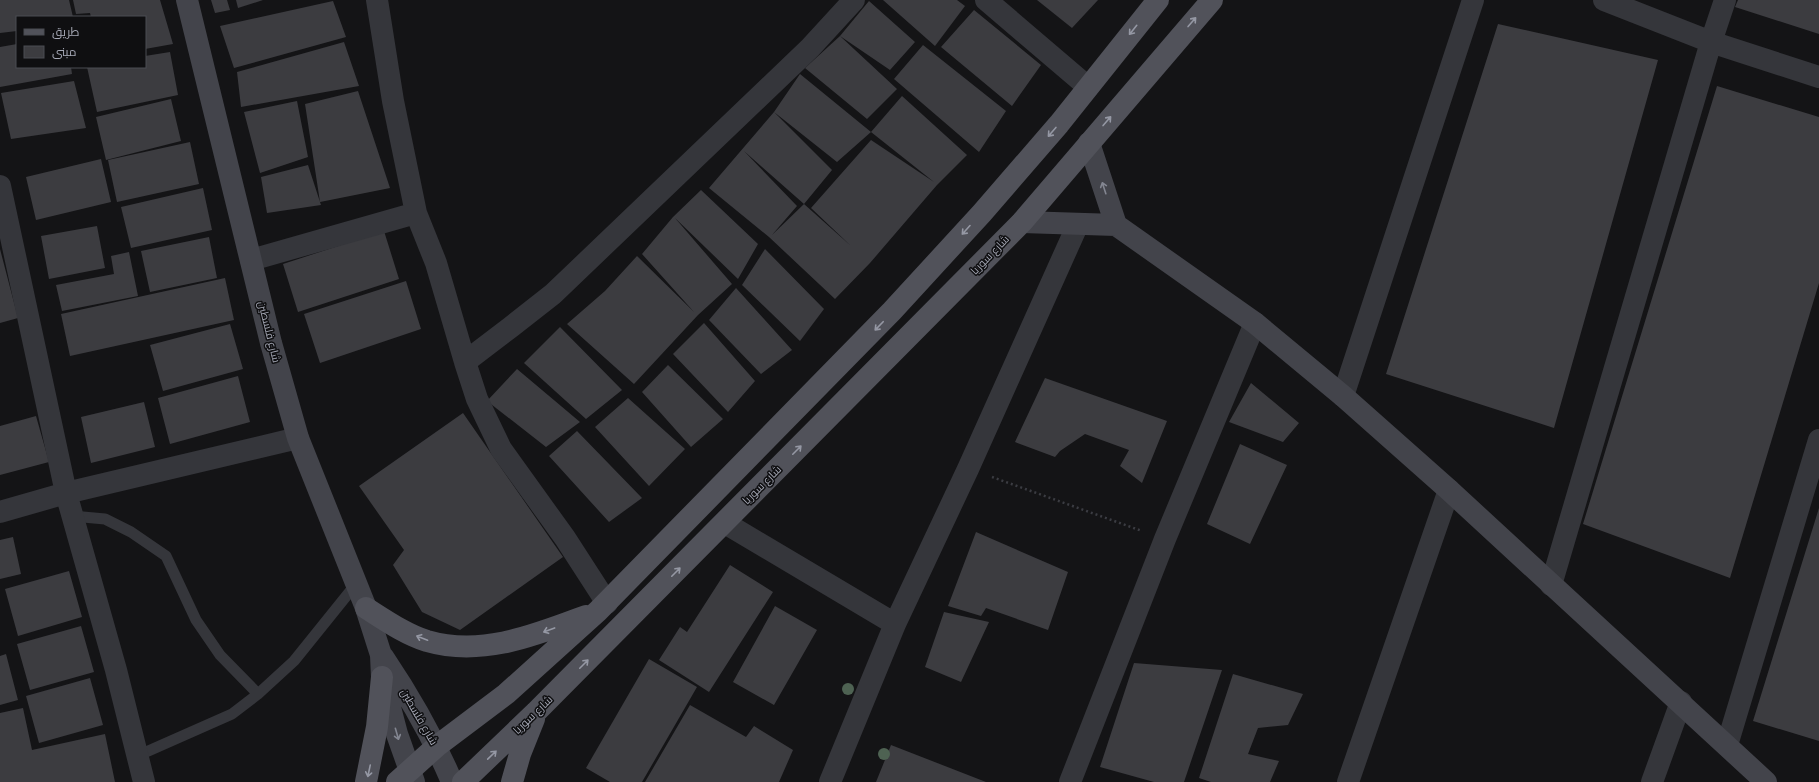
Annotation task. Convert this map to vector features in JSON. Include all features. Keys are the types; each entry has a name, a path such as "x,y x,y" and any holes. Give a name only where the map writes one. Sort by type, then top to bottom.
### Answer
{"main road":[{"path":"407,778 437,746 506,694 603,607 892,311 982,212 1088,87 1158,0"},
{"name":"شارع سوريا","path":"463,782 536,712 1022,222 1212,0"},
{"path":"366,608 397,628 427,640 458,647 494,644 525,638 603,607"},
{"path":"366,782 377,727 382,677"},
{"path":"512,782 520,754 536,712"}],"street":[{"name":"شارع فلسطين","path":"187,0 271,343 298,438 366,608 381,655 382,677 407,778"},
{"path":"377,0 393,100 416,213 436,263 477,399 501,449 565,538 603,607"},
{"path":"465,362 511,328 553,294 810,48 854,0"},
{"path":"986,0 1088,87"},
{"path":"1343,396 1473,0"},
{"path":"1604,0 1710,42 1819,77"},
{"path":"1551,585 1710,42 1725,0"},
{"path":"1089,143 1116,225"},
{"path":"0,186 66,493 116,670 144,782"},
{"path":"251,260 416,213"},
{"path":"1022,222 1116,225 1255,323 1343,396 1449,490 1551,585 1681,702 1766,782"},
{"path":"830,782 896,624 968,469 1078,224"},
{"path":"1070,782 1165,539 1255,323"},
{"path":"0,512 66,493 298,438"},
{"path":"1726,745 1819,440"},
{"path":"1348,782 1449,490"},
{"path":"724,523 896,624"},
{"name":"شارع فلسطين","path":"381,655 408,695 437,746 452,782"},
{"path":"1652,782 1681,702"}],"lane":[{"path":"72,516 105,519 131,532 166,556 196,620 220,655 258,694"},
{"path":"138,756 232,714 258,694 294,662 356,584"}],"path":[{"path":"968,469 1165,539"}],"building":[{"path":"0,0 69,0 73,16 16,16 16,31 0,33"},
{"path":"73,0 160,0 173,44 146,49 146,16 91,16 90,13 76,14"},
{"path":"211,0 227,0 230,10 215,13"},
{"path":"236,0 263,0 238,8"},
{"path":"883,0 957,0 965,6 935,46"},
{"path":"1037,0 1098,0 1072,28"},
{"path":"1738,0 1819,0 1819,34 1735,7"},
{"path":"333,1 346,37 234,68 220,26"},
{"path":"869,1 915,42 890,70 840,36"},
{"path":"974,10 1041,65 1012,106 941,47"},
{"path":"1498,24 1658,60 1554,428 1386,374"},
{"path":"840,36 897,89 867,119 805,68"},
{"path":"344,42 359,86 241,107 237,72"},
{"path":"16,44 16,68 71,68 72,74 0,87 0,47"},
{"path":"923,45 1006,111 979,152 894,79"},
{"path":"170,52 178,95 97,112 87,68 146,68 146,56"},
{"path":"800,74 871,132 837,162 774,112"},
{"path":"74,81 86,128 11,139 1,93"},
{"path":"1717,86 1819,117 1819,283 1730,578 1583,524"},
{"path":"358,91 390,188 320,202 305,104"},
{"path":"902,96 967,155 937,185 870,263 835,299 769,237 709,188 774,112 832,170 804,204 851,246 811,208 871,140 934,182 871,132","holes":["744,151 804,204 772,235 797,206"]},
{"path":"171,99 181,141 106,160 96,117"},
{"path":"297,101 308,157 260,173 244,112"},
{"path":"190,142 199,184 117,202 108,160"},
{"path":"101,159 111,202 36,220 26,177"},
{"path":"308,165 321,205 267,213 261,177"},
{"path":"203,188 212,230 131,248 121,207"},
{"path":"701,190 758,244 738,279 675,218 732,284 698,315 634,384 567,324 605,291 637,256 694,312 642,254 673,217"},
{"path":"97,226 105,268 49,279 41,236"},
{"path":"384,231 399,279 298,312 283,264"},
{"path":"209,237 217,278 150,292 141,251"},
{"path":"0,249 18,318 0,323"},
{"path":"765,249 824,309 800,341 742,285"},
{"path":"129,252 138,296 62,311 56,285 114,274 111,256"},
{"path":"225,278 234,320 70,356 61,314"},
{"path":"406,281 421,329 320,363 304,314"},
{"path":"736,288 792,350 761,374 709,320"},
{"path":"704,323 755,381 728,412 673,354"},
{"path":"230,324 243,369 163,391 150,345"},
{"path":"560,327 622,390 586,419 524,363"},
{"path":"668,365 723,419 691,447 642,392"},
{"path":"517,369 580,422 546,447 487,401"},
{"path":"238,376 250,422 170,444 158,398"},
{"path":"1045,378 1167,421 1142,483 1120,466 1129,450 1085,434 1060,451 1055,457 1015,442"},
{"path":"1251,383 1299,423 1283,442 1229,422"},
{"path":"628,398 685,449 649,486 595,427"},
{"path":"144,402 155,447 91,463 81,417"},
{"path":"463,413 563,557 460,630 422,612 393,565 404,550 359,486"},
{"path":"36,416 49,462 0,475 0,426"},
{"path":"577,431 642,498 609,522 549,456"},
{"path":"1240,444 1287,465 1250,544 1207,524"},
{"path":"1819,508 1819,741 1753,721"},
{"path":"976,532 1068,572 1048,630 986,608 981,616 948,606"},
{"path":"13,537 21,574 0,579 0,540"},
{"path":"730,565 773,592 709,692 659,660 680,627 687,632"},
{"path":"69,571 82,617 18,636 5,589"},
{"path":"775,606 817,630 774,705 733,682"},
{"path":"944,612 989,622 961,682 925,667"},
{"path":"81,626 94,672 30,690 17,644"},
{"path":"6,654 18,700 0,705 0,656"},
{"path":"649,659 697,687 642,782 610,782 586,768"},
{"path":"1134,663 1222,670 1184,782 1154,782 1100,767"},
{"path":"1233,674 1303,694 1288,725 1258,728 1248,754 1279,761 1270,782 1211,782 1199,778"},
{"path":"90,678 103,725 39,743 26,696"},
{"path":"690,705 746,737 754,726 793,750 779,782 645,782"},
{"path":"23,708 32,750 105,734 115,782 0,782 0,713"},
{"path":"891,745 986,782 876,782"}]}
